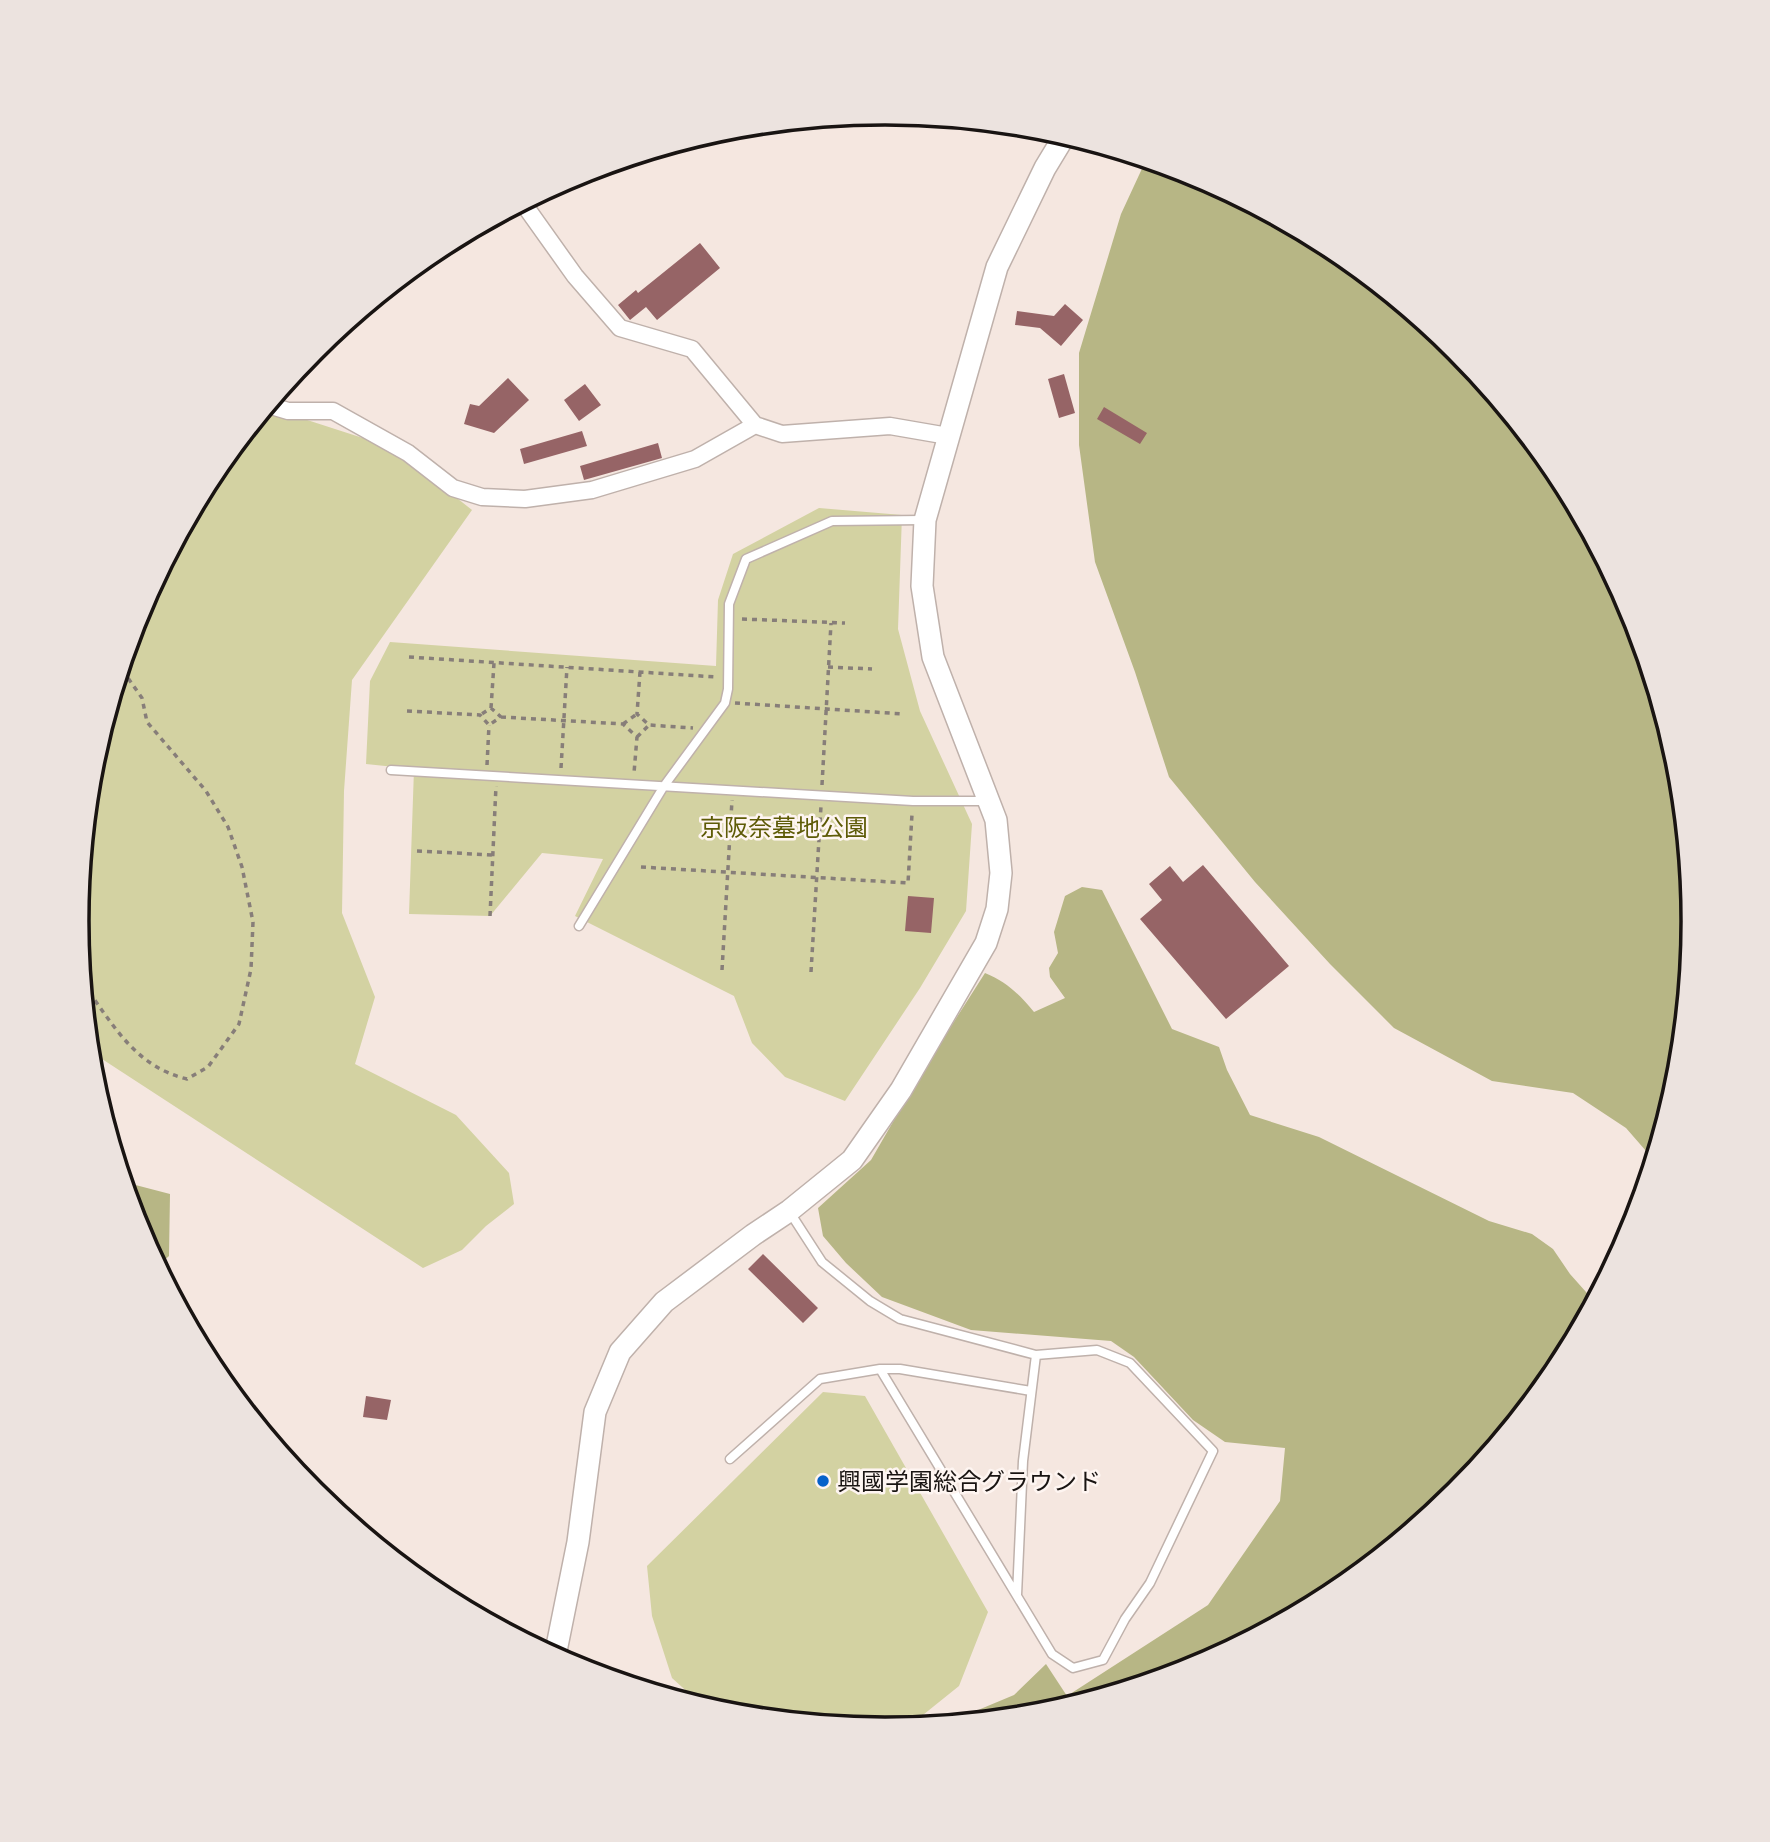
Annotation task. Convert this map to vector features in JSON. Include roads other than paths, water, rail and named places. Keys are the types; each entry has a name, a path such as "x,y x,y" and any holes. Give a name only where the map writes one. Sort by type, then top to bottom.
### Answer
{"street":[{"path":"557,1646 578,1542 594,1412 620,1352 664,1303 789,1211 852,1160 901,1090 986,943 997,909 1001,873 996,820 933,657 922,586 925,520 997,267 1059,145"},
{"path":"528,210 575,276 620,328 692,349 755,425 782,434 890,426 948,436"},
{"path":"277,408 288,411 334,411 408,453 453,488 482,497 525,499 592,490 695,459 755,425"}],"lane":[{"path":"579,926 664,786 724,703 728,678 729,604 746,559 832,521 925,520"},
{"path":"391,770 913,801 988,801"},
{"path":"789,1211 822,1262 870,1301 900,1319 1036,1355 1097,1350 1130,1363 1213,1451 1150,1583 1125,1619 1103,1660 1073,1668 1052,1654 880,1369"},
{"path":"1017,1595 1023,1461 1036,1355"},
{"path":"730,1460 820,1379 880,1369 900,1369 1031,1391"}],"place":[{"name":"興國学園総合グラウンド","path":"823,1481"}],"park label":[{"name":"京阪奈墓地公園","path":"784,827"}]}
